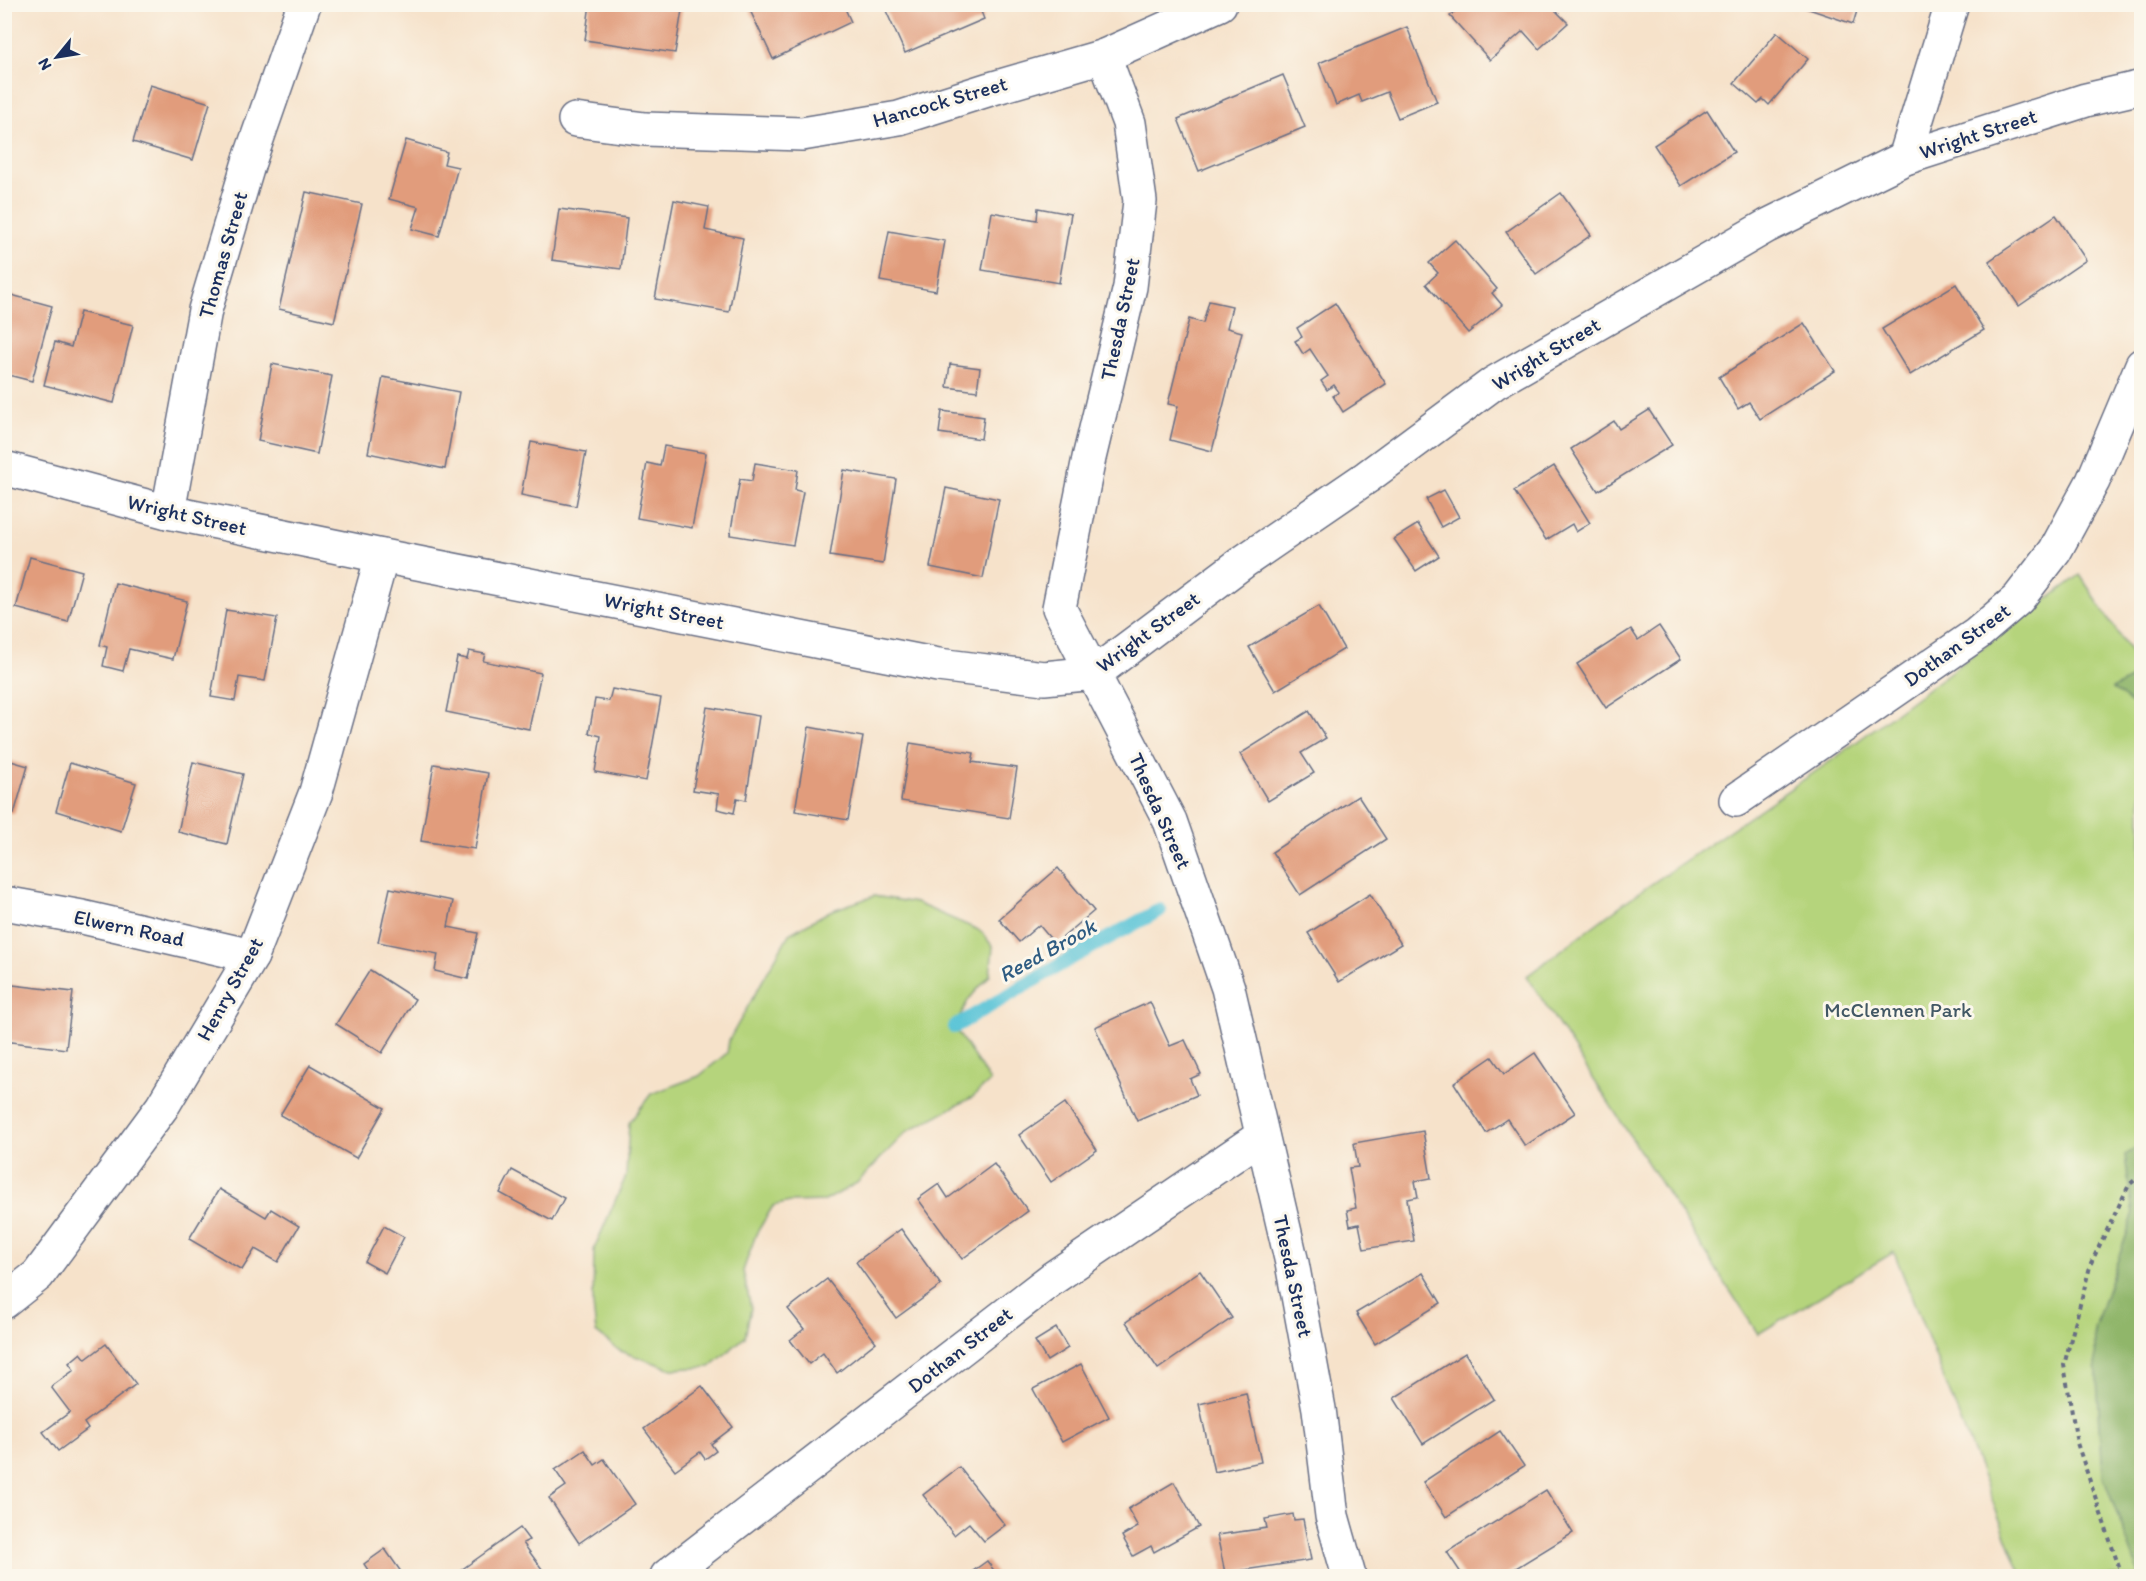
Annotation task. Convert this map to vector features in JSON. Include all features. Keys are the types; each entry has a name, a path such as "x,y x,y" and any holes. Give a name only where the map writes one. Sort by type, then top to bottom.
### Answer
{"street":[{"name":"Thomas Street","path":"168,512 206,309 249,162 304,4"},
{"name":"Hancock Street","path":"575,120 645,129 802,134 899,118 1104,56 1220,4"},
{"path":"1905,158 1952,4"},
{"name":"Thesda Street","path":"1104,56 1129,123 1140,201 1131,287 1089,458 1059,608 1095,673 1170,821 1228,988 1292,1263 1319,1409 1332,1516 1349,1576"},
{"name":"Wright Street","path":"4,468 168,512 939,665 1044,678 1095,673 1243,562 1367,477 1494,383 1767,226 1905,158 2086,100 2142,87"},
{"name":"Dothan Street","path":"1736,800 1977,634 2018,599 2055,551 2093,481 2142,365"},
{"name":"Henry Street","path":"4,1302 38,1275 162,1107 252,956 316,792 382,556"},
{"name":"Elwern Road","path":"4,903 82,917 252,956"},
{"name":"Dothan Street","path":"667,1576 1053,1278 1262,1136"}],"path":[{"path":"2122,1576 2077,1443 2064,1365 2091,1263 2129,1185 2142,1174"}],"green space":[{"name":"McClennen Park","path":"2080,575 2136,661 2141,658 2141,1576 2022,1576 1894,1252 1758,1334 1527,976 1628,900 1835,758"},
{"path":"2141,673 2141,711 2112,689"},
{"path":"874,896 916,903 981,931 993,947 990,975 969,999 954,1027 990,1081 973,1097 906,1132 857,1183 825,1201 790,1202 773,1206 756,1234 743,1271 751,1308 745,1337 710,1367 672,1369 620,1351 596,1332 593,1305 594,1249 626,1176 629,1123 651,1094 699,1076 727,1053 729,1040 789,934 830,911"},
{"path":"2141,1144 2142,1576 2140,1576 2103,1476 2094,1329 2133,1216 2125,1155"}],"building":[{"path":"590,4 683,4 675,53 585,40"},
{"path":"757,4 843,4 851,22 773,59 749,8"},
{"path":"883,4 978,4 984,19 905,53"},
{"path":"1463,4 1561,4 1555,10 1568,23 1539,49 1523,31 1490,60 1450,16"},
{"path":"1804,4 1859,4 1853,24 1803,7"},
{"path":"1407,27 1437,102 1398,118 1387,92 1362,102 1359,95 1336,105 1319,63"},
{"path":"1777,32 1808,59 1769,105 1763,99 1758,104 1734,83"},
{"path":"1283,75 1305,127 1199,171 1178,119"},
{"path":"150,85 210,103 193,160 133,142"},
{"path":"1707,110 1734,152 1681,186 1654,145"},
{"path":"406,140 447,152 444,164 458,167 439,236 412,229 419,207 389,199"},
{"path":"306,192 362,204 334,322 279,309"},
{"path":"1561,193 1591,235 1536,274 1506,232"},
{"path":"674,200 709,207 705,230 743,238 729,312 655,299"},
{"path":"1038,208 1071,214 1059,283 982,270 992,212 1037,220"},
{"path":"559,209 627,218 621,269 552,260"},
{"path":"2056,215 2086,260 2019,306 1989,261"},
{"path":"889,231 945,241 936,291 880,281"},
{"path":"1455,240 1497,289 1492,293 1502,305 1468,333 1426,284 1438,273 1429,263"},
{"path":"1956,284 1984,330 1910,375 1882,329"},
{"path":"4,293 52,306 32,381 4,374"},
{"path":"1209,301 1232,306 1227,328 1242,332 1212,451 1170,440 1178,406 1168,404 1189,319 1203,323"},
{"path":"1335,303 1386,384 1343,412 1333,396 1339,392 1334,385 1327,390 1321,381 1328,376 1310,349 1303,354 1295,341 1302,337 1297,328"},
{"path":"80,312 133,325 114,403 44,385 55,342 71,347"},
{"path":"1804,323 1835,371 1760,419 1749,402 1738,409 1719,377"},
{"path":"272,364 332,376 317,454 258,441"},
{"path":"950,364 980,368 977,391 947,387"},
{"path":"383,377 459,392 445,469 368,453"},
{"path":"1649,410 1672,445 1598,491 1571,449 1614,421 1619,429"},
{"path":"942,411 984,417 981,439 939,433"},
{"path":"531,442 586,452 576,506 521,495"},
{"path":"664,446 706,453 692,528 637,518 647,463 660,466"},
{"path":"755,463 798,470 795,490 803,492 793,545 730,535 740,479 752,481"},
{"path":"1554,466 1590,523 1576,532 1572,524 1546,540 1514,491"},
{"path":"844,470 896,479 883,564 830,556"},
{"path":"946,488 999,499 983,578 930,567"},
{"path":"1444,490 1459,517 1441,527 1426,499"},
{"path":"1418,524 1439,556 1416,571 1394,539"},
{"path":"30,557 82,571 68,622 16,608"},
{"path":"115,583 187,601 173,659 129,649 123,671 103,666 107,647 100,645"},
{"path":"1319,606 1344,649 1275,691 1249,647"},
{"path":"226,610 277,618 265,681 239,677 235,701 211,697"},
{"path":"1659,626 1681,659 1606,708 1577,664 1631,629 1638,640"},
{"path":"469,651 485,654 483,661 541,673 529,729 446,712 457,657 467,659"},
{"path":"612,689 661,698 646,781 595,772 601,736 589,733 595,699 609,701"},
{"path":"707,707 759,716 746,800 737,798 734,813 717,809 719,794 693,790"},
{"path":"1309,711 1326,738 1301,753 1314,773 1268,801 1240,754"},
{"path":"809,727 863,737 848,820 795,811"},
{"path":"910,743 974,753 972,762 1017,768 1009,818 901,801"},
{"path":"4,759 28,766 14,814 4,811"},
{"path":"193,762 243,774 227,844 178,832"},
{"path":"70,763 136,783 121,831 56,811"},
{"path":"434,764 488,773 475,849 421,841"},
{"path":"1358,796 1386,839 1300,895 1272,852"},
{"path":"1058,868 1094,911 1055,944 1039,925 1019,942 999,919"},
{"path":"390,888 453,901 448,927 478,933 468,979 435,971 438,954 378,942"},
{"path":"1370,894 1401,944 1339,982 1308,933"},
{"path":"370,970 415,999 382,1053 336,1024"},
{"path":"4,984 73,992 66,1049 4,1041"},
{"path":"1150,1002 1170,1046 1185,1040 1201,1074 1190,1079 1197,1095 1137,1121 1095,1027"},
{"path":"1535,1053 1575,1113 1525,1146 1507,1119 1486,1133 1454,1083 1492,1057 1504,1074"},
{"path":"310,1065 385,1108 356,1158 280,1115"},
{"path":"1065,1103 1097,1150 1051,1182 1019,1135"},
{"path":"1423,1131 1431,1178 1415,1181 1418,1197 1407,1199 1414,1241 1364,1249 1359,1224 1350,1226 1347,1210 1356,1208 1349,1168 1358,1167 1354,1143"},
{"path":"994,1164 1028,1211 962,1259 918,1199 939,1184 948,1198"},
{"path":"512,1170 564,1198 552,1221 500,1193"},
{"path":"219,1189 266,1217 271,1209 299,1226 278,1262 255,1249 242,1270 189,1239"},
{"path":"384,1226 404,1237 385,1273 365,1262"},
{"path":"901,1229 941,1285 896,1318 856,1262"},
{"path":"1200,1271 1232,1318 1158,1369 1126,1322"},
{"path":"1423,1273 1441,1303 1375,1344 1356,1313"},
{"path":"827,1279 876,1342 837,1373 823,1353 809,1364 790,1340 804,1329 788,1309"},
{"path":"1056,1328 1068,1348 1047,1361 1035,1341"},
{"path":"106,1344 136,1384 84,1423 88,1429 58,1451 43,1432 70,1412 51,1387 74,1370 69,1363 81,1353 86,1359"},
{"path":"1465,1353 1494,1399 1423,1444 1394,1398"},
{"path":"1081,1364 1109,1417 1062,1442 1033,1389"},
{"path":"702,1386 733,1427 711,1444 716,1451 705,1459 700,1452 675,1470 644,1429"},
{"path":"1246,1393 1261,1462 1214,1472 1199,1404"},
{"path":"1500,1431 1524,1466 1446,1517 1423,1482"},
{"path":"585,1450 595,1465 604,1459 635,1504 579,1543 549,1498 566,1486 555,1470"},
{"path":"959,1467 1005,1525 984,1541 969,1523 954,1535 923,1495"},
{"path":"1174,1482 1199,1527 1154,1552 1151,1546 1133,1556 1122,1536 1138,1527 1128,1509"},
{"path":"1546,1490 1573,1533 1503,1576 1463,1576 1447,1552"},
{"path":"1293,1514 1294,1520 1303,1519 1311,1560 1225,1573 1217,1535 1267,1528 1265,1519"},
{"path":"520,1528 529,1540 523,1543 545,1573 540,1576 454,1575"},
{"path":"385,1549 404,1576 372,1576 364,1564"},
{"path":"987,1561 998,1576 966,1576"}],"waterway":[{"name":"Reed Brook","path":"954,1027 1077,955 1160,910"}]}
